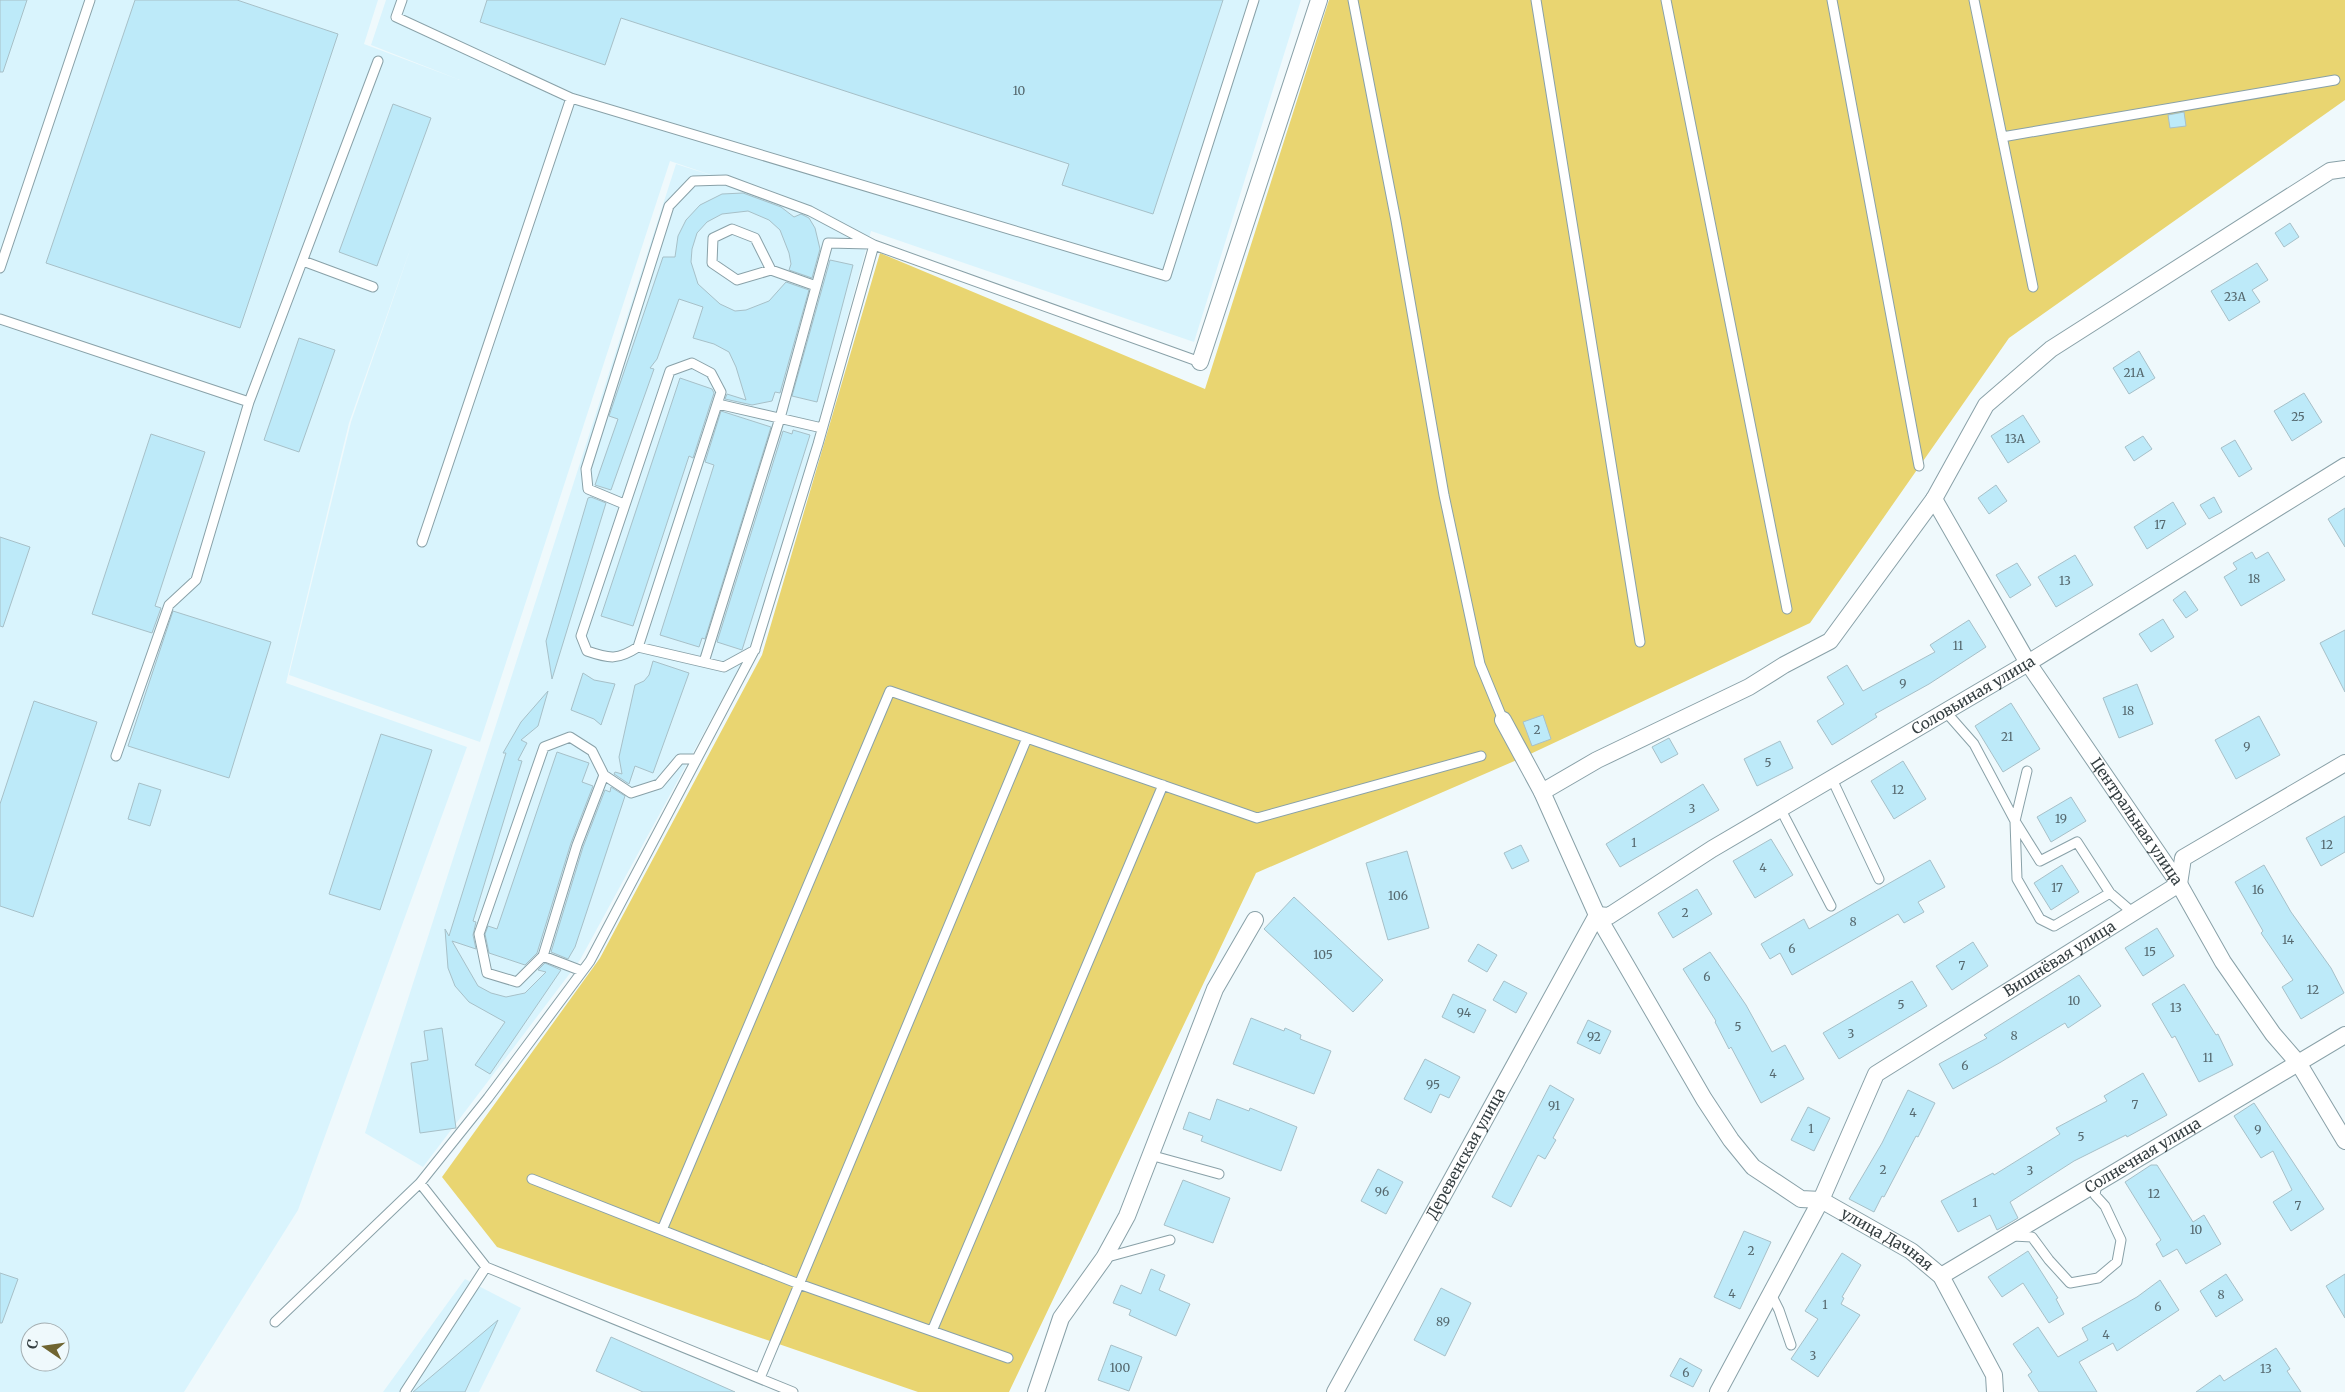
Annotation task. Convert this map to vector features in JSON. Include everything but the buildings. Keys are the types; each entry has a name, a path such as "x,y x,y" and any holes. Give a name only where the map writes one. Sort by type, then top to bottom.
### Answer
{"street":[{"path":"1200,362 1319,0"},
{"path":"1542,792 1597,760 1749,687 1784,665 1830,641 1934,499 1986,405 2051,350 2330,172 2345,169"},
{"name":"Соловьиная улица","path":"1597,915 1609,916 1712,849 2028,662 2345,466"},
{"name":"Центральная улица","path":"1934,499 2028,662 2179,884 2223,962 2273,1034 2299,1064 2345,1141"},
{"path":"1503,720 1542,792 1597,915 1704,1099 1731,1140 1753,1167 1801,1199 1821,1200 1718,1392"},
{"path":"2179,884 2183,858 2345,763"},
{"name":"Вишнёвая улица","path":"1821,1200 1876,1074 2179,884"},
{"name":"Деревенская улица","path":"1335,1392 1597,915"},
{"path":"1036,1392 1061,1318 1104,1258 1127,1216 1215,989 1255,920"},
{"name":"Солнечная улица","path":"1941,1276 2345,1035"},
{"name":"улица Дачная","path":"1821,1200 1911,1251 1941,1276 1994,1375 1996,1392"}],"lane":[{"path":"0,268 90,0"},
{"path":"402,0 396,17 571,98 1166,276 1254,0"},
{"path":"1353,0 1396,221 1444,495 1480,664 1503,720"},
{"path":"1536,0 1640,642"},
{"path":"1666,0 1787,609"},
{"path":"1832,0 1920,466"},
{"path":"1974,0 2033,287"},
{"path":"116,756 168,605 196,580 249,402 378,61"},
{"path":"2002,137 2335,80"},
{"path":"422,542 571,98"},
{"path":"624,504 588,489 586,468 669,206 693,181 726,180 810,211 874,245 1200,362"},
{"path":"771,270 754,238 732,228 713,238 712,263 738,280 771,270 816,286"},
{"path":"704,662 780,418 828,243 874,245"},
{"path":"275,1322 420,1183 488,1098 590,961 755,649 822,428 874,245"},
{"path":"303,261 374,287"},
{"path":"0,319 249,402"},
{"path":"692,363 711,373 722,392 638,647 622,657 605,657 587,651 581,636 624,504 670,371 692,363"},
{"path":"718,404 822,428"},
{"path":"638,647 724,667 755,649"},
{"path":"662,1230 890,692 1258,818 1481,756"},
{"path":"1945,711 1974,744 2015,821 2040,861 2077,842 2110,893 2132,912"},
{"path":"604,775 577,845 543,956 516,982 486,973 479,934 544,747 570,737 592,751 604,775 631,793 659,784 680,759 697,759"},
{"path":"760,1378 1027,738"},
{"path":"2027,771 2015,821 2017,879 2040,918 2054,926 2110,893"},
{"path":"1831,777 1879,879"},
{"path":"932,1331 1163,785"},
{"path":"1780,808 1831,906"},
{"path":"543,956 582,971"},
{"path":"1150,1154 1219,1174"},
{"path":"532,1179 799,1284 1008,1358"},
{"path":"420,1183 486,1267 793,1392"},
{"path":"2008,1236 2032,1236 2049,1260 2070,1283 2098,1278 2116,1262 2121,1240 2105,1206 2095,1195 2097,1184"},
{"path":"1104,1258 1170,1240"},
{"path":"405,1392 486,1267"},
{"path":"1771,1294 1779,1310 1791,1346"}],"shaded area":[{"path":"0,0 378,0 364,44 460,80 371,45 386,0 1301,0 1194,342 871,231 809,457 750,648 580,960 423,1167 365,1133 676,164 723,179 670,161 480,742 289,675 351,422 412,244 349,423 286,683 467,747 298,1210 184,1392 0,1392"},
{"path":"1329,0 2345,0 2345,100 2009,338 1810,623 1526,756 1256,873 1009,1392 918,1392 497,1247 442,1177 600,958 762,655 880,253 1205,389"},
{"path":"465,1279 521,1308 479,1392 383,1392"}]}
